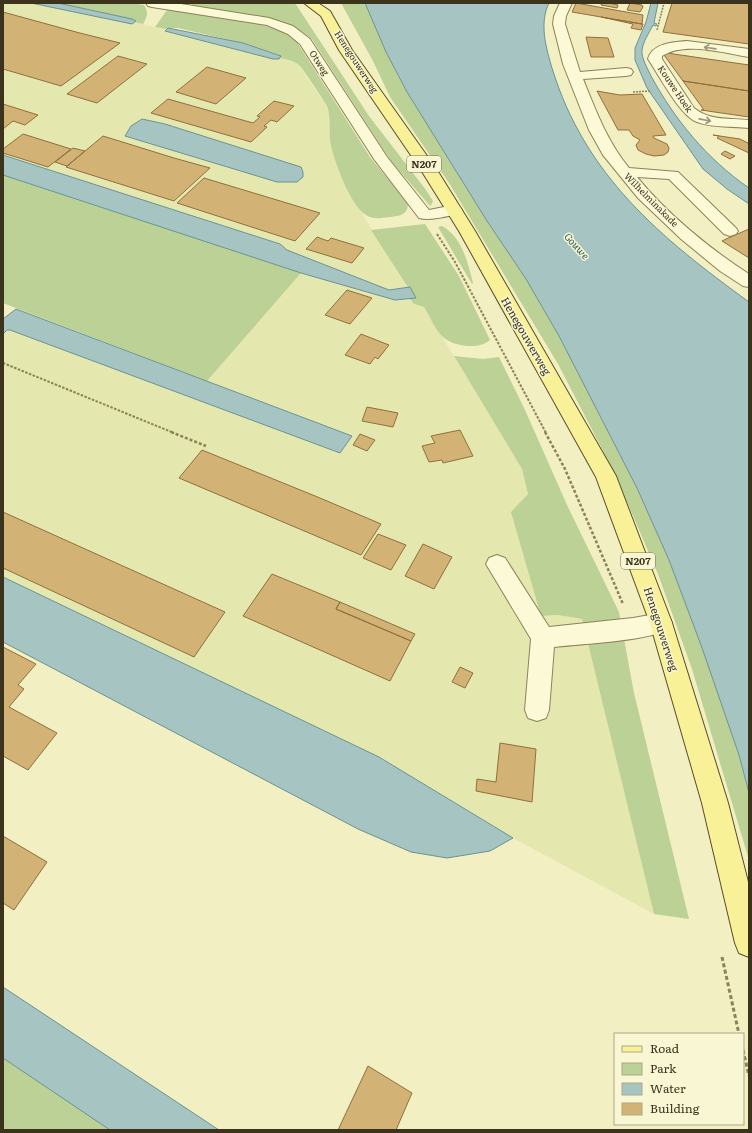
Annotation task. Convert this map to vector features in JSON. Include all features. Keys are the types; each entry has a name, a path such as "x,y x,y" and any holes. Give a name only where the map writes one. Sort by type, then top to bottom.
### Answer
{"main road":[{"name":"Henegouwerweg","path":"310,3 326,9 346,50 429,170 454,210 606,476 661,623 715,803 749,943"}],"street":[{"name":"Otweg","path":"152,3 269,22 286,28 299,35 380,159 425,215 454,210"},
{"name":"Wilhelminakade","path":"566,3 560,16 559,24 574,76 596,130 610,155 643,194 687,235 726,267 749,282"},
{"path":"670,46 681,44 749,54"},
{"name":"Kouwe Hoek","path":"670,46 660,50 656,54 655,59 694,117 704,120 749,124"},
{"path":"574,76 626,72"},
{"path":"623,172 672,175 730,231"},
{"path":"497,564 544,638 537,710"},
{"path":"544,638 633,628 661,623"}],"path":[{"path":"664,3 656,30 664,32 670,46"},
{"path":"3,363 206,446"},
{"path":"744,1054 749,1076"}],"green space":[{"path":"3,3 31,3 132,24 135,22 273,59 280,58 298,64 326,105 329,114 330,139 333,153 350,193 375,235 410,287 389,290 287,250 280,244 3,155"},
{"path":"58,3 131,3 144,5 147,10 147,15 143,24 135,22 136,21 132,19"},
{"path":"190,3 295,3 369,116 426,190 433,201 431,205 430,206 391,161 312,39 287,24 272,19 195,7"},
{"path":"341,3 365,3 386,52 407,92 487,221 526,279 559,336 637,488 669,560 701,645 739,755 749,793 749,860 692,669 658,574 615,474 558,364 449,183 390,97 373,61"},
{"path":"167,10 233,18 267,26 295,39 370,157 407,202 408,206 405,212 398,216 374,218 366,215 354,202 343,181 334,158 330,140 329,114 327,106 298,64 280,58 280,55 243,43 178,28 165,29 155,27"},
{"path":"3,175 301,273 207,381 3,303"},
{"path":"425,224 459,276 490,340 479,345 467,346 450,342 440,334 424,307 414,304 410,299 415,298 371,230"},
{"path":"442,226 455,237 463,251 469,267 472,284 438,227"},
{"path":"301,273 395,300 410,299 414,304 424,307 522,469 528,494 519,505 541,616 558,615 582,619 654,914 513,838 379,757 3,577 3,331 6,329 10,330 273,427 352,436 207,381"},
{"path":"454,356 483,359 499,357 525,410 567,505 619,612 634,693 689,919 654,914 582,619 558,615 541,616 511,512 528,494 522,469"},
{"path":"3,1058 110,1130 3,1130"}],"water":[{"path":"31,3 58,3 136,21 132,24"},
{"name":"Gouwe","path":"365,3 549,3 544,19 544,36 552,68 566,106 584,141 606,173 630,202 686,254 749,302 749,793 739,755 701,645 669,560 637,488 559,336 526,279 487,221 407,92 386,52"},
{"path":"651,3 658,3 654,23 657,24 656,26 653,25 646,38 642,53 651,76 681,123 693,138 719,164 749,188 749,204 727,189 703,169 647,88 635,60 635,48 646,22"},
{"path":"168,28 243,43 281,56 279,59 273,59 165,31"},
{"path":"142,119 165,124 301,167 303,177 297,182 277,182 125,136 131,126"},
{"path":"3,155 280,244 287,250 389,290 410,287 416,298 395,300 301,273 3,175"},
{"path":"16,309 352,436 340,453 10,330 7,330 3,334 3,319"},
{"path":"3,577 379,757 513,838 490,851 447,858 411,852 358,829 3,642"},
{"path":"3,987 219,1130 110,1130 3,1058"}],"building":[{"path":"576,3 643,15 642,24 572,12"},
{"path":"596,3 609,3 618,5 617,8"},
{"path":"630,3 642,5 643,7 640,12 627,10"},
{"path":"672,3 749,3 749,44 663,32"},
{"path":"3,12 120,43 61,86 3,69"},
{"path":"601,17 643,24 641,30 631,28 633,24"},
{"path":"586,37 608,38 614,57 591,57"},
{"path":"667,53 749,65 749,91 683,81 664,55"},
{"path":"118,56 147,64 97,103 67,94"},
{"path":"207,67 246,78 216,104 176,92"},
{"path":"683,81 749,91 749,117 701,110 704,110"},
{"path":"597,91 620,95 642,94 666,135 653,136 654,138 667,144 669,148 668,152 664,155 654,156 638,150 636,145 640,140 633,136 629,130 618,130"},
{"path":"168,99 253,123 260,117 257,116 274,101 294,106 277,122 271,120 264,126 267,127 251,142 151,113"},
{"path":"3,104 38,115 25,125 13,121 3,129"},
{"path":"23,134 71,149 48,167 3,153 3,149"},
{"path":"713,135 740,139 748,143 749,141 749,153 717,138 719,136"},
{"path":"103,136 210,168 174,201 66,167"},
{"path":"73,148 85,151 67,166 55,162"},
{"path":"725,151 735,156 730,159 721,154"},
{"path":"204,178 320,213 295,241 177,203"},
{"path":"749,229 749,258 722,241 726,239"},
{"path":"317,237 328,241 331,238 364,248 352,263 306,249"},
{"path":"347,290 372,298 350,324 325,315"},
{"path":"361,334 389,345 378,359 375,357 370,364 345,355"},
{"path":"367,407 398,413 393,427 362,421"},
{"path":"460,430 473,456 443,463 442,460 429,462 422,446 435,443 431,436"},
{"path":"360,434 375,440 367,451 353,445"},
{"path":"202,450 381,524 361,555 179,478"},
{"path":"3,512 225,612 194,657 3,568"},
{"path":"378,534 406,545 391,570 363,558"},
{"path":"423,544 452,557 434,589 405,576"},
{"path":"272,574 340,602 336,609 411,641 390,681 243,616"},
{"path":"340,602 415,634 411,641 336,609"},
{"path":"3,647 36,664 18,685 24,689 9,707 57,733 28,770 3,756"},
{"path":"460,667 473,673 465,688 452,682"},
{"path":"500,743 536,749 532,802 476,791 477,779 496,782"},
{"path":"3,836 47,862 14,910 3,903"},
{"path":"368,1066 412,1093 396,1130 338,1130"}]}
